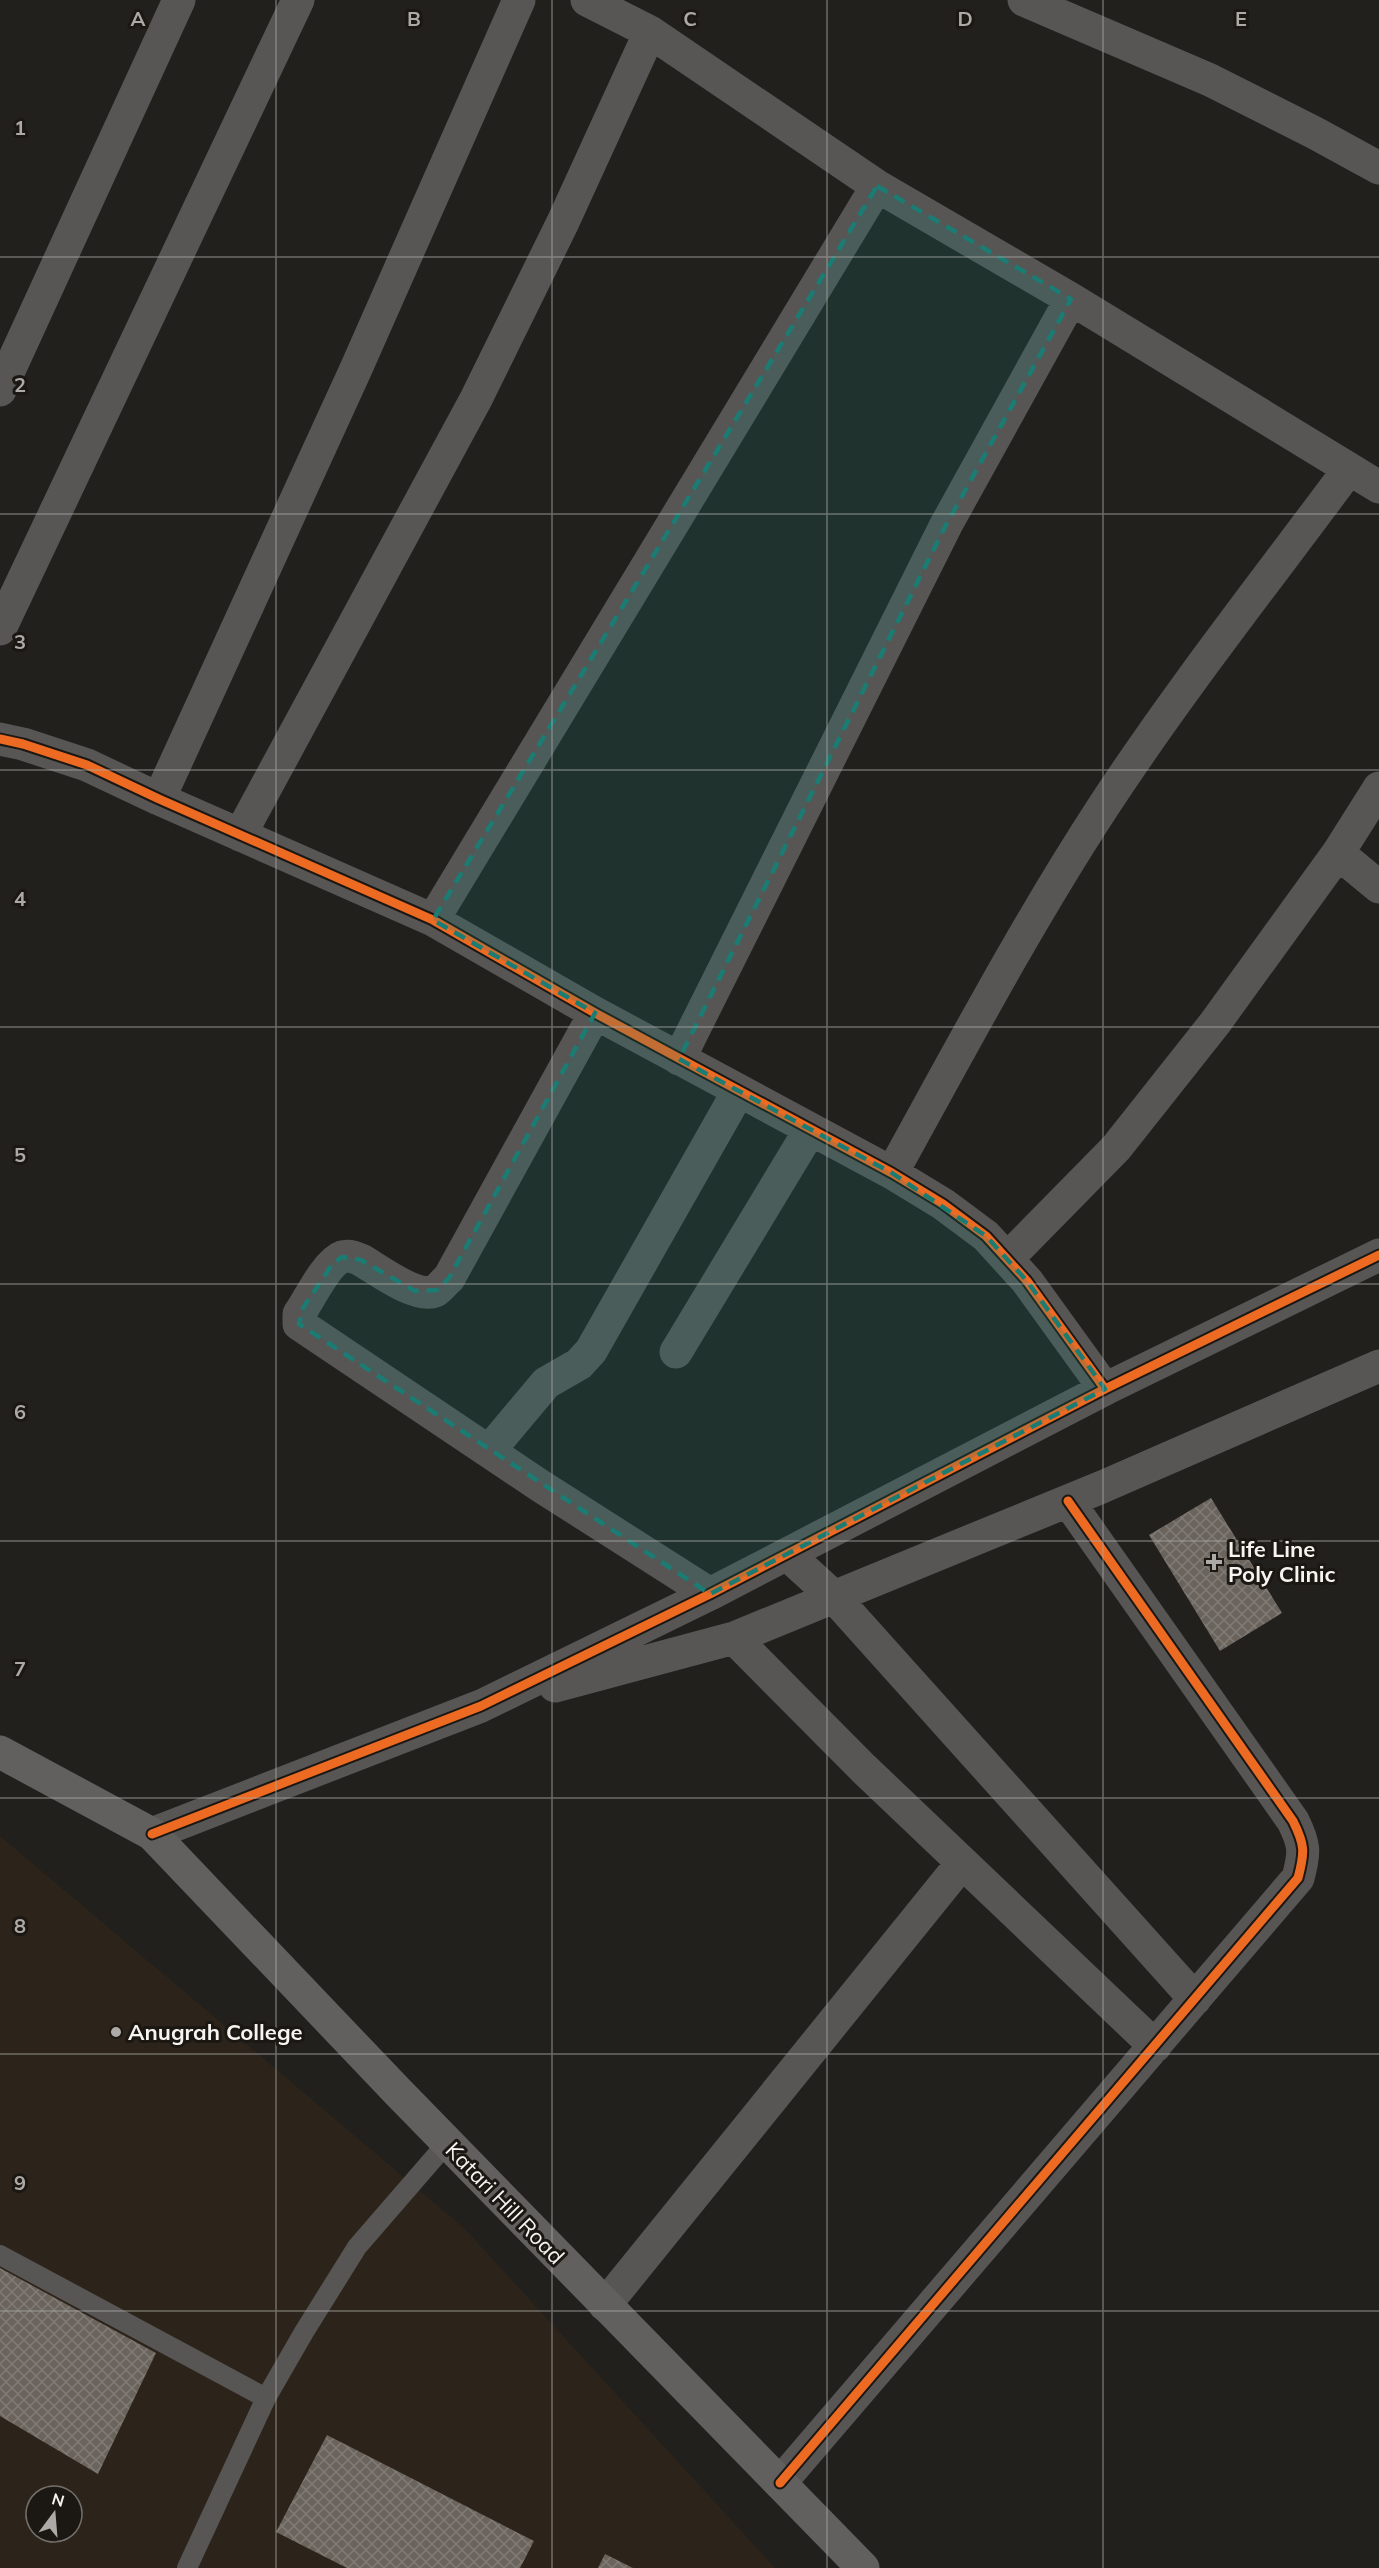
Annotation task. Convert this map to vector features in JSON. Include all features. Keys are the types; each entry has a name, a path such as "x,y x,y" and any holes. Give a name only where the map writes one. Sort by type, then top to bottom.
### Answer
{"main road":[{"name":"Katari Hill Road","path":"0,1752 152,1834 447,2143 863,2568"}],"street":[{"path":"0,390 179,0"},
{"path":"0,629 298,0"},
{"path":"159,799 355,370 519,0"},
{"path":"587,0 650,32 877,186 1071,299 1379,487"},
{"path":"1024,0 1210,80 1315,132 1379,168"},
{"path":"240,835 476,399 563,222 650,32"},
{"path":"433,920 877,186"},
{"path":"680,1059 946,525 1071,299"},
{"path":"892,1173 1019,941 1103,806 1191,682 1349,469"},
{"path":"0,739 87,765 433,920 738,1092 892,1173 943,1204 986,1236 1027,1281 1105,1389"},
{"path":"1007,1259 1116,1148 1215,1023 1338,853 1379,788"},
{"path":"1338,853 1379,887"},
{"path":"595,1013 448,1278 437,1290 428,1293 415,1291 361,1260 352,1256 342,1257 333,1263 299,1314 299,1324 489,1451 710,1594"},
{"path":"489,1451 546,1383 579,1364 591,1351 738,1092"},
{"path":"676,1352 810,1130"},
{"path":"152,1834 481,1706 710,1594 1105,1389 1379,1255"},
{"path":"481,1706 734,1638 1068,1501 1379,1366"},
{"path":"780,2483 1298,1878 1304,1858 1304,1842 1293,1821 1068,1501"},
{"path":"787,1554 834,1597 1195,2000"},
{"path":"734,1638 863,1768 1155,2046"},
{"path":"605,2305 962,1863"}],"lane":[{"path":"187,2568 266,2398 357,2247 447,2143"},
{"path":"0,2255 266,2398"}],"highlighted area":[{"path":"877,186 1071,299 946,525 679,1059 892,1173 986,1236 1027,1281 1105,1389 710,1594 299,1324 303,1308 333,1263 342,1257 361,1260 415,1291 437,1290 449,1278 595,1013 433,920"}],"shaded area":[{"name":"Anugrah College","path":"0,1836 465,2229 775,2568 0,2568"}],"building":[{"path":"1211,1498 1282,1613 1220,1651 1149,1535"},
{"path":"0,2268 156,2353 98,2474 0,2416"},
{"path":"327,2435 534,2541 520,2568 347,2568 276,2532"},
{"path":"605,2554 633,2568 598,2568"}],"cycle path":[{"path":"0,739 87,765 433,920 595,1013 892,1173 943,1204 986,1236 1027,1281 1105,1389"},
{"path":"152,1834 481,1706 710,1594 1105,1389 1379,1255"},
{"path":"780,2483 1298,1878 1303,1849 1293,1821 1068,1501"}],"place":[{"name":"Life Line Poly Clinic","path":"1214,1562"},
{"name":"Anugrah College","path":"116,2032"}]}
